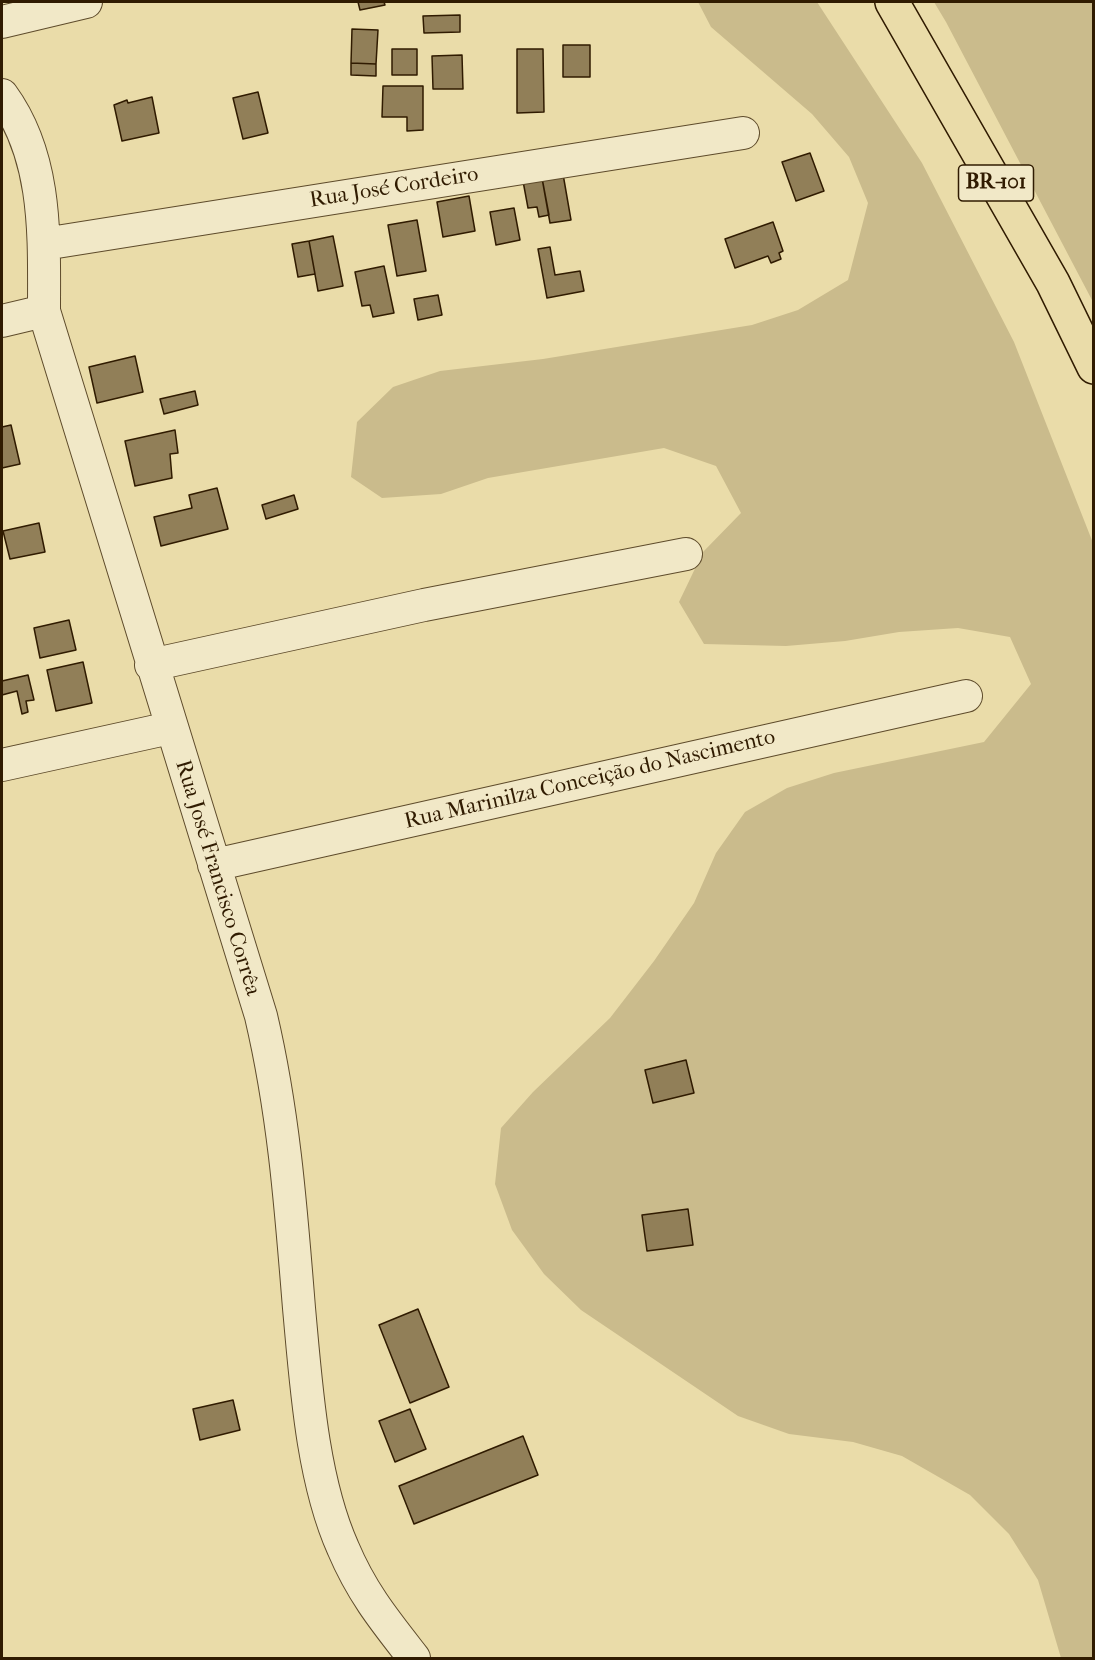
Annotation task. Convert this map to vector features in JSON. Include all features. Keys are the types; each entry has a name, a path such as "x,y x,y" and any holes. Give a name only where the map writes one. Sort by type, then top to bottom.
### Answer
{"highway":[{"name":"BR-101","path":"892,2 1053,283 1094,367"}],"street":[{"path":"2,22 86,2"},
{"name":"Rua José Francisco Corrêa","path":"2,95 29,144 39,185 44,244 44,311 170,728 261,1016 275,1077 285,1140 306,1385 321,1478 342,1546 365,1594 414,1659"},
{"name":"Rua José Cordeiro","path":"44,244 743,133"},
{"path":"2,321 44,311"},
{"path":"151,665 424,605 686,554"},
{"name":"Rua Marinilza Conceição do Nascimento","path":"214,865 966,696"},
{"path":"2,765 170,728"}],"shaded area":[{"path":"698,2 817,2 922,163 1014,342 1093,543 1093,1658 1061,1658 1038,1580 1009,1534 970,1495 902,1456 853,1442 789,1434 738,1416 581,1310 544,1274 512,1230 495,1184 501,1128 533,1092 610,1018 654,961 694,903 716,853 745,812 787,788 834,773 984,742 1031,684 1010,637 958,628 899,632 845,641 786,646 704,644 679,602 703,552 741,513 716,466 664,448 488,478 441,494 382,498 351,477 357,422 393,387 440,371 543,359 752,325 798,310 848,280 868,203 849,157 812,114 711,27"},
{"path":"934,2 1093,2 1093,302 946,22"}],"building":[{"path":"358,2 384,2 385,5 360,10"},
{"path":"460,15 460,32 424,33 423,16"},
{"path":"352,29 378,30 376,64 351,63"},
{"path":"563,45 590,45 590,77 563,77"},
{"path":"392,49 417,49 417,75 392,75"},
{"path":"517,49 543,49 544,112 517,113"},
{"path":"462,55 463,89 433,89 432,56"},
{"path":"351,63 376,64 376,76 351,75"},
{"path":"383,86 423,86 423,130 407,131 407,117 382,117"},
{"path":"258,92 268,133 243,139 233,98"},
{"path":"152,97 159,133 122,141 114,105 127,100 128,103"},
{"path":"810,153 824,191 796,201 782,162"},
{"path":"563,174 571,220 550,223 542,178"},
{"path":"542,178 549,215 539,217 537,207 528,208 523,181"},
{"path":"469,196 475,231 443,237 437,202"},
{"path":"514,208 520,240 496,245 490,212"},
{"path":"417,220 426,271 397,276 388,225"},
{"path":"773,222 783,251 779,253 781,259 771,263 768,256 735,268 725,239"},
{"path":"333,236 343,286 318,291 309,241"},
{"path":"309,241 315,274 298,277 292,244"},
{"path":"550,247 555,275 580,271 584,291 547,298 538,249"},
{"path":"384,266 394,313 373,317 370,305 362,306 355,272"},
{"path":"438,295 442,315 418,320 414,299"},
{"path":"135,356 143,392 97,403 89,367"},
{"path":"195,391 198,405 164,414 160,399"},
{"path":"11,425 20,464 2,468 2,427"},
{"path":"175,430 178,453 170,454 172,478 135,486 125,441"},
{"path":"217,488 228,529 161,546 154,517 192,508 189,495"},
{"path":"294,495 298,509 266,519 262,505"},
{"path":"39,523 45,552 10,559 3,531"},
{"path":"69,620 76,650 40,658 34,628"},
{"path":"83,662 92,703 56,711 47,670"},
{"path":"28,675 34,700 26,701 28,712 22,714 17,691 2,695 2,681"},
{"path":"686,1060 694,1093 653,1103 645,1070"},
{"path":"688,1209 693,1245 647,1251 642,1215"},
{"path":"418,1309 449,1387 410,1403 379,1325"},
{"path":"233,1400 240,1430 200,1440 193,1409"},
{"path":"410,1409 426,1449 395,1462 379,1421"},
{"path":"523,1436 538,1475 414,1524 399,1486"}]}
